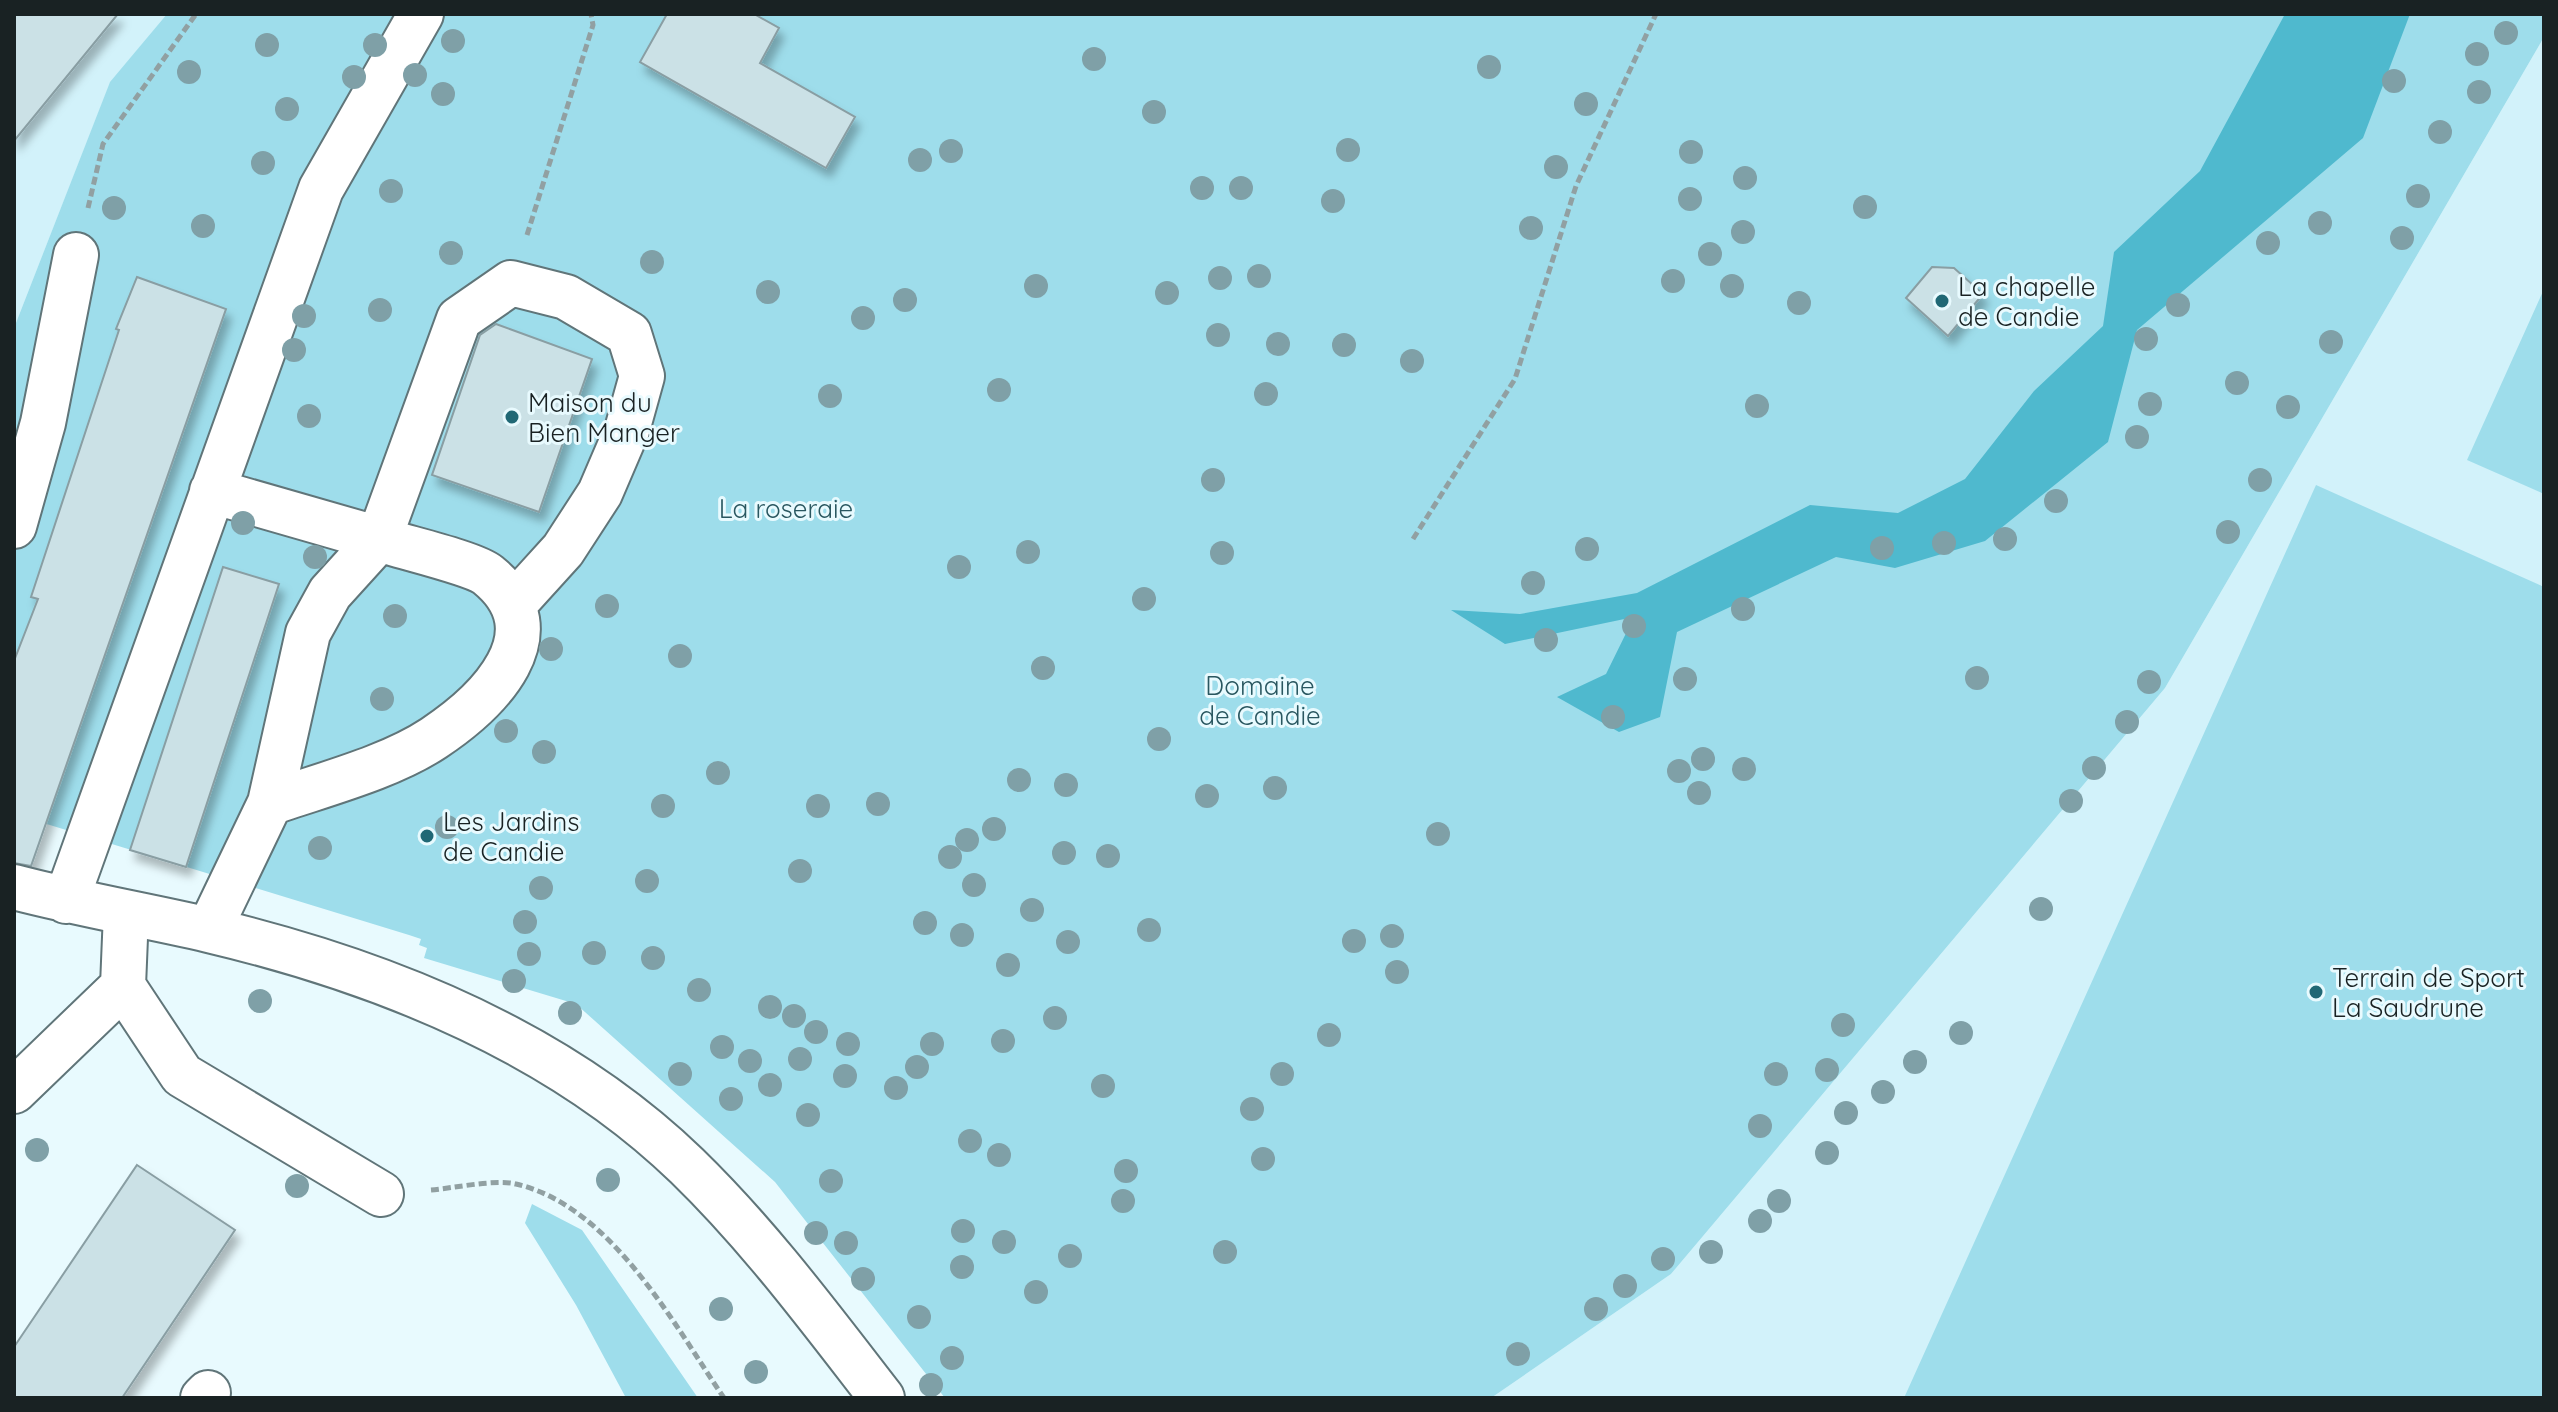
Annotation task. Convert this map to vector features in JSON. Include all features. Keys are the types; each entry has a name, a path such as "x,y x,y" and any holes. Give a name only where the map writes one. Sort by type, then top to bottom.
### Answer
{"street":[{"path":"66,901 321,189 421,14"},
{"path":"14,526 43,423 76,255"},
{"path":"209,930 270,803 308,633 330,593 379,539 459,319 511,283 566,297 629,334 642,376 627,430 600,493 563,550 514,604"},
{"path":"212,491 487,574 514,604 521,627 513,658 484,696 433,739 372,767 270,803"},
{"path":"14,887 66,901 209,930 334,966 437,1004 530,1049 612,1104 685,1164 760,1241 882,1398"},
{"path":"126,913 123,986 182,1075 381,1194"},
{"path":"14,1091 123,986"}],"path":[{"path":"76,255 103,144 196,14"},
{"path":"511,283 593,25 591,14"},
{"path":"1413,539 1515,379 1576,186 1656,14"},
{"path":"381,1194 514,1183 564,1202 618,1248 724,1398"}],"shaded area":[{"path":"14,14 167,14 110,83 14,328"},
{"path":"2285,14 2410,14 2363,138 2137,330 2108,442 1985,541 1895,568 1836,557 1677,632 1660,717 1619,732 1557,697 1606,674 1634,617 1505,644 1451,610 1520,614 1637,593 1810,505 1898,513 1965,479 2034,391 2103,326 2114,252 2200,171"},
{"name":"Terrain de Sport La Saudrune","path":"2544,37 2544,1398 1491,1398 1671,1274 2165,688"}],"green space":[{"name":"Domaine de Candie","path":"167,14 2544,14 2544,37 2165,688 1671,1274 1491,1398 945,1398 775,1182 576,1004 424,958 427,948 419,945 421,939 14,814 14,328 110,82"},
{"path":"2544,289 2544,494 2467,460"},
{"name":"Terrain de Sport La Saudrune","path":"2316,485 2544,587 2544,1398 1904,1398"},
{"path":"532,1204 582,1230 698,1398 626,1398 576,1305 525,1223"}],"building":[{"path":"14,14 118,14 14,141"},
{"path":"667,14 754,14 779,28 760,63 855,117 826,168 640,62"},
{"name":"La chapelle de Candie","path":"1932,267 1954,268 1983,294 1948,336 1906,298"},
{"path":"137,277 226,309 31,866 14,863 14,661 38,599 31,597 119,330 116,329"},
{"name":"Maison du Bien Manger","path":"496,324 592,359 539,512 432,475 480,335"},
{"path":"223,567 279,584 186,867 130,850"},
{"path":"137,1165 235,1230 122,1398 14,1398 14,1347"}],"place":[{"name":"La chapelle de Candie","path":"1942,301"},
{"name":"Maison du Bien Manger","path":"512,417"},
{"name":"Les Jardins de Candie","path":"427,836"},
{"name":"Terrain de Sport La Saudrune","path":"2316,992"}],"park label":[{"name":"La roseraie","path":"786,508"}]}
